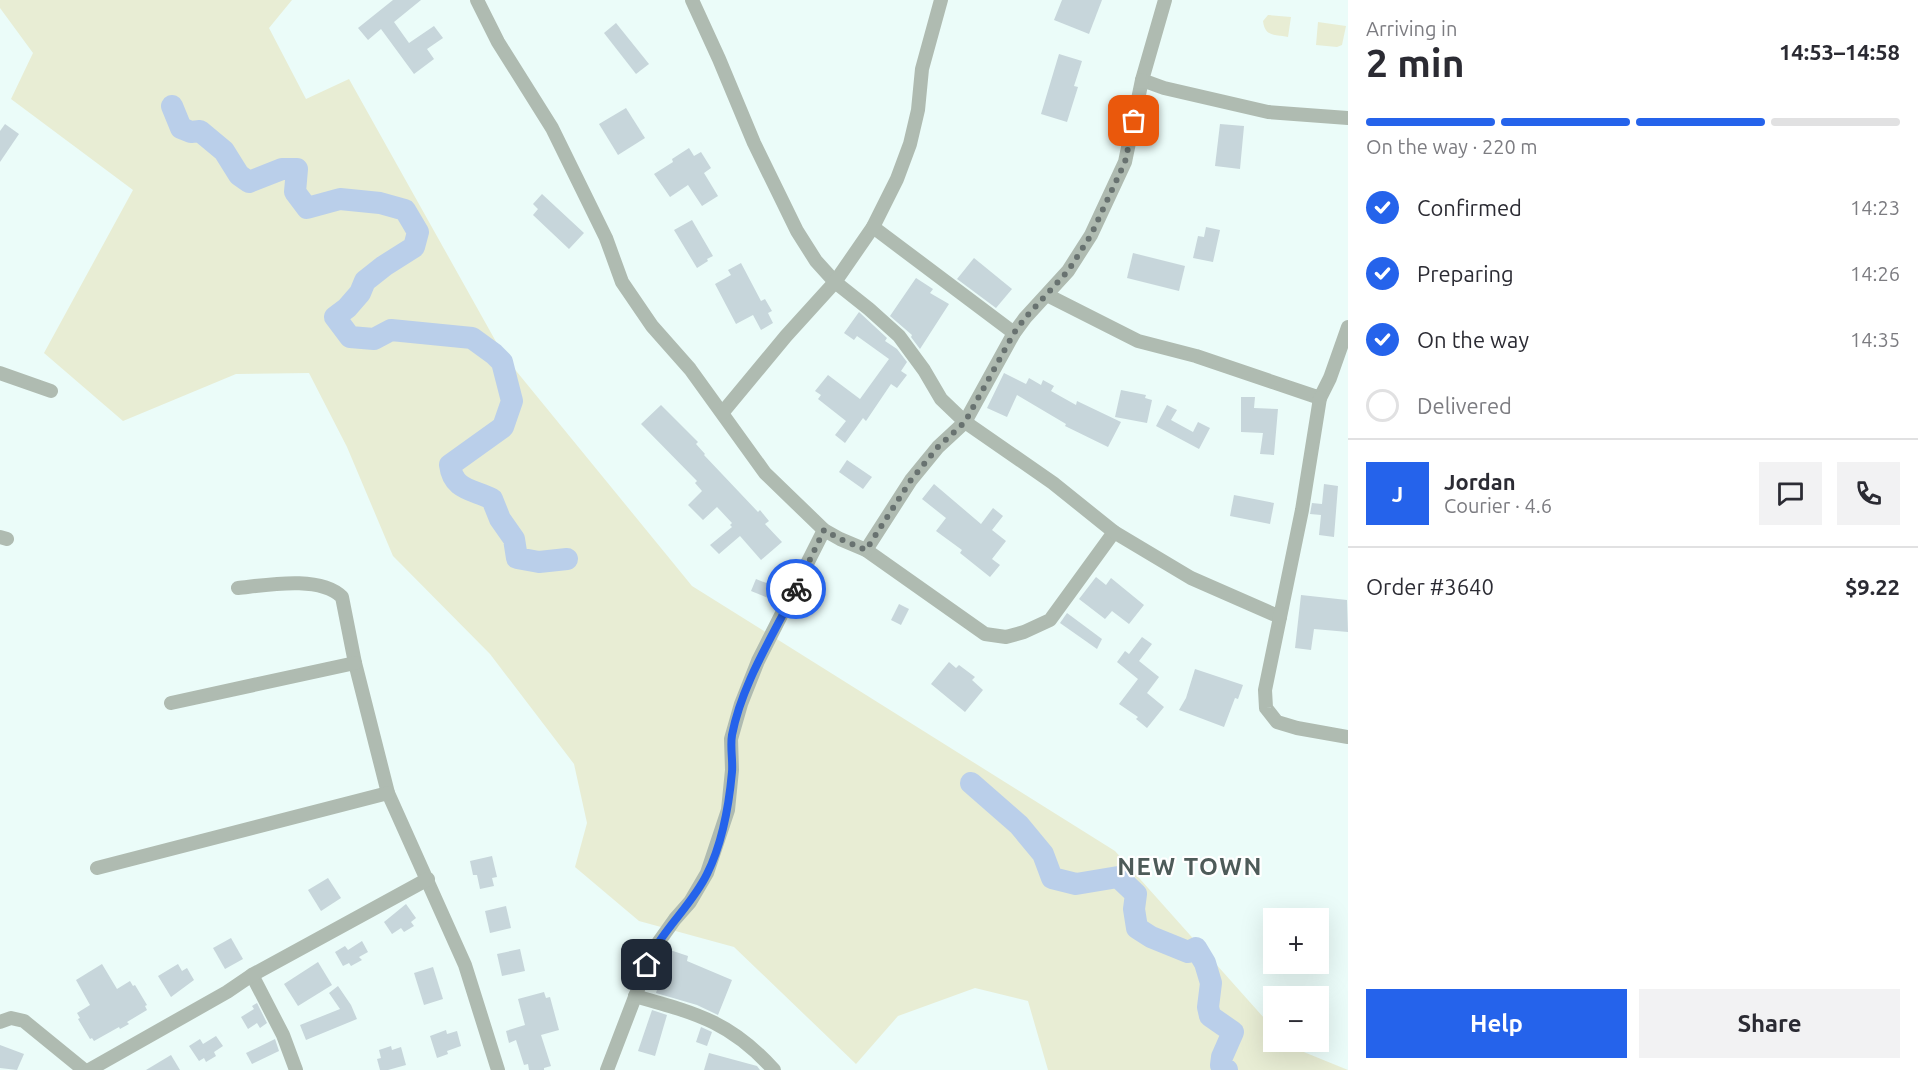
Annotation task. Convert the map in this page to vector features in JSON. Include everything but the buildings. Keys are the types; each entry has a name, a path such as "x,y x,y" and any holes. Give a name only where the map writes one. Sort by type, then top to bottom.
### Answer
{"street":[{"path":"477,0 498,42 552,128 606,238 622,282 652,326 690,369 723,412 765,473 824,530 866,550 985,634 1006,638 1050,620 1114,532"},
{"path":"692,0 754,143 797,231 816,261 835,282 899,336 924,370 941,399 965,422 1053,483 1114,532 1191,578 1280,618"},
{"path":"723,412 786,336 835,282 873,226 897,179 910,144 918,110 922,69 940,0"},
{"path":"866,550 911,480 938,447 965,422 1014,333 1068,271 1091,235 1125,162 1142,80 1165,0"},
{"path":"1142,80 1164,88 1268,112 1348,118"},
{"path":"873,226 1014,333"},
{"path":"1047,295 1138,341 1196,356 1320,398"},
{"path":"1348,327 1330,378 1320,398 1302,510 1265,690 1266,708 1277,723 1348,737"},
{"path":"0,373 51,391"},
{"path":"607,1070 653,950 690,902 707,873 728,810 733,756 731,739 741,704 758,661 824,530"},
{"path":"238,588 277,584 321,585 335,590 342,597 355,663 388,793 465,965 495,1069"},
{"path":"171,703 355,663"},
{"path":"97,868 388,793"},
{"path":"89,1070 227,992 252,975 428,879"},
{"path":"252,975 283,1035 296,1070"},
{"path":"634,996 693,1012 731,1030 774,1070"},
{"path":"0,1022 12,1018 24,1021 84,1070"}],"green space":[{"path":"0,0 292,0 269,28 306,99 349,79 504,356 692,586 1115,851 1263,1017 1263,1052 1304,1052 1348,1070 1048,1070 1028,1001 975,988 898,1016 856,1064 734,947 639,921 575,867 587,823 574,764 490,654 393,556 347,447 309,373 236,374 123,421 44,353 133,190 11,99 33,53 0,8"},
{"path":"1268,15 1291,17 1288,37 1271,34 1266,30 1263,21"},
{"path":"1318,22 1346,26 1342,45 1337,47 1316,45"}],"waterway":[{"path":"172,106 181,128 191,132 200,131 224,151 239,175 249,182 282,169 297,169 295,192 307,208 340,199 380,203 405,210 418,232 414,247 365,281 360,293 347,308 335,317 350,337 374,339 391,330 472,338 502,362 512,401 503,427 450,465 452,473 459,484 465,488 492,499 500,519 514,539 517,558 539,562 567,559"},
{"path":"971,783 1019,825 1043,854 1052,878 1076,884 1118,877 1136,894 1134,909 1137,928 1151,937 1188,952 1196,948 1205,963 1211,983 1208,1007 1210,1016 1233,1032 1222,1057 1221,1065 1227,1070"}],"way so far":[{"path":"796,589 824,530 866,550 911,480 938,447 965,422 1014,333 1068,271 1091,235 1125,162 1134,121"}],"district":[{"name":"NEW TOWN","path":"1190,866"}],"route":[{"path":"647,965 653,950 690,902 707,873 728,810 733,756 731,739 735,722 750,678 796,589"}]}
